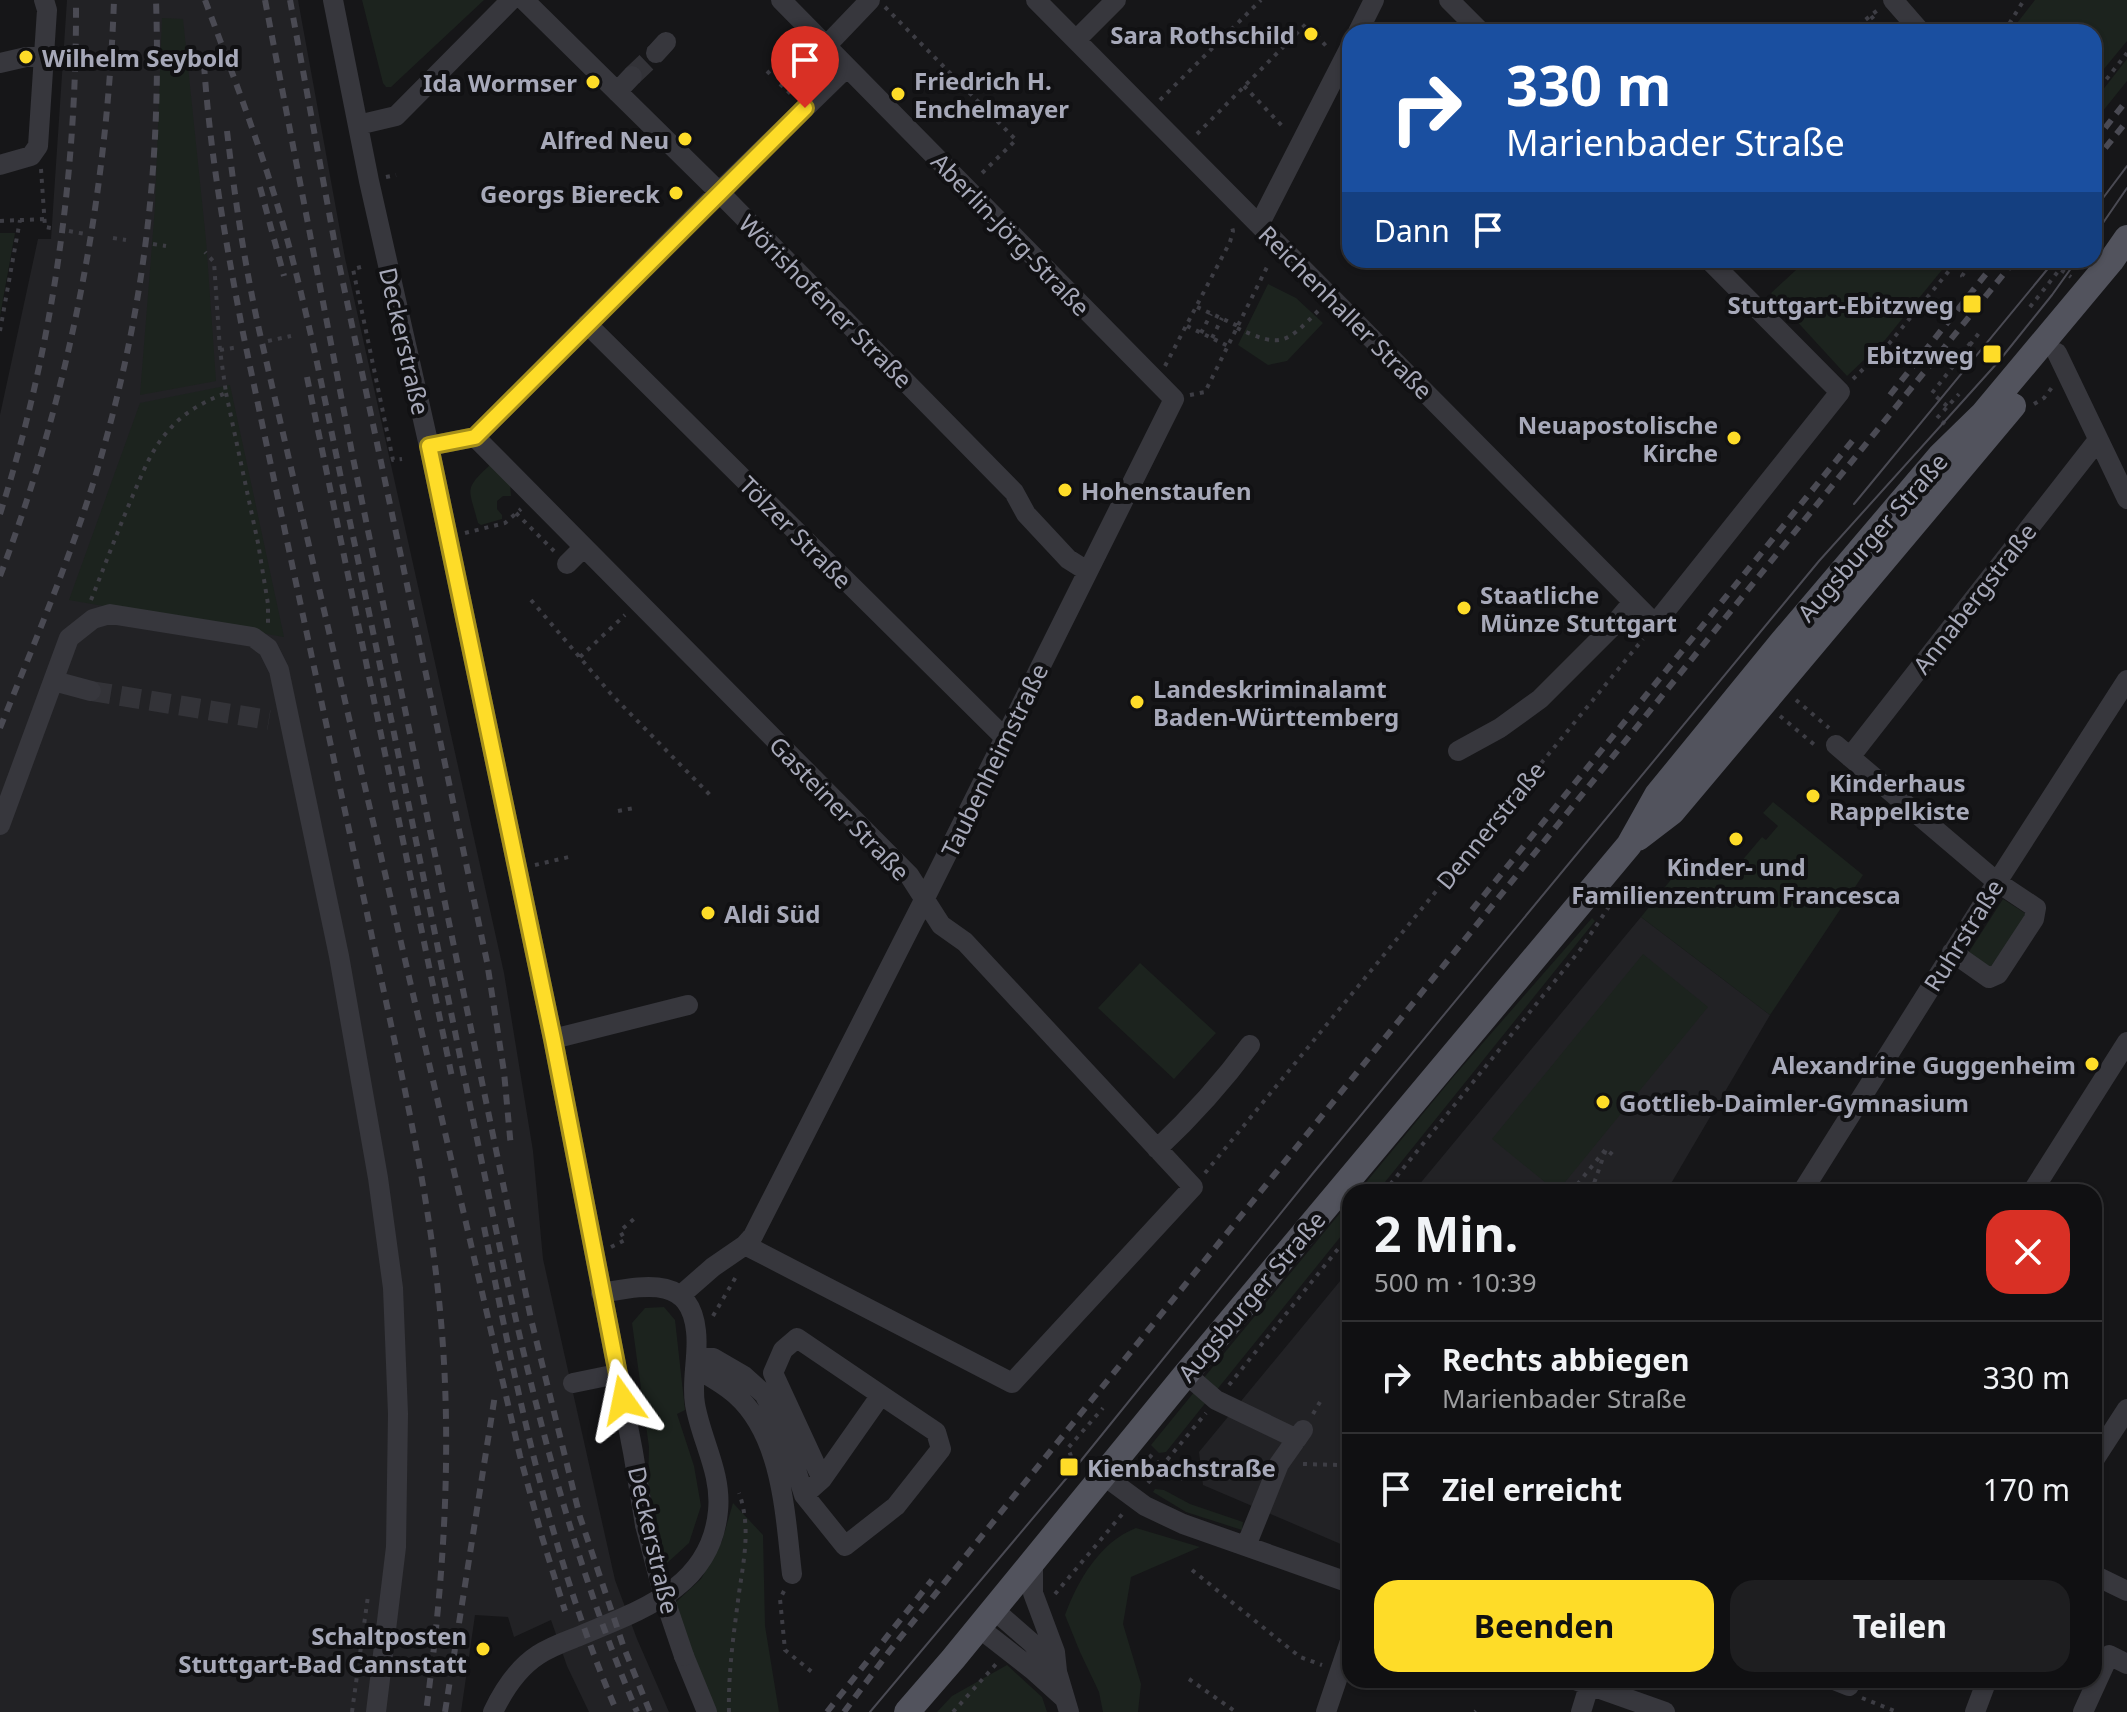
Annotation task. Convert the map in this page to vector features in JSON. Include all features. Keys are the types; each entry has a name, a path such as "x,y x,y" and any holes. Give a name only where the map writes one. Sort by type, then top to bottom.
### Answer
{"main road":[{"name":"Augsburger Straße","path":"1345,1184 1629,845 1657,795 1782,642 1941,455 1983,414 2127,238"},
{"name":"Augsburger Straße","path":"1629,845 1672,812 2127,268"},
{"name":"Augsburger Straße","path":"907,1712 1342,1188"}],"street":[{"path":"0,165 26,158 35,152 39,140 47,10 44,0"},
{"name":"Deckerstraße","path":"333,0 553,1039 645,1525 664,1597 707,1712"},
{"path":"358,125 396,116 511,0"},
{"name":"Wörishofener Straße","path":"524,0 719,192 1014,492 1026,514 1068,559 1087,571"},
{"name":"Aberlin-Jörg-Straße","path":"781,0 1174,399"},
{"path":"826,46 870,0"},
{"name":"Reichenhaller Straße","path":"1036,0 1655,624"},
{"path":"1076,40 1116,0"},
{"path":"1362,24 1374,0"},
{"path":"1449,0 1473,24"},
{"path":"1887,4 1911,24"},
{"path":"0,63 43,57"},
{"path":"1259,225 1342,63"},
{"path":"429,446 475,437 847,67"},
{"path":"617,92 632,76"},
{"path":"1655,624 1840,392 1717,268"},
{"name":"Tölzer Straße","path":"587,324 1005,738"},
{"path":"2057,353 2127,499"},
{"name":"Taubenheimstraße","path":"745,1245 753,1236 924,900 1174,399"},
{"name":"Gasteiner Straße","path":"475,437 909,875 941,925 965,942 1193,1187"},
{"name":"Annabergstraße","path":"1843,751 2098,440"},
{"path":"567,564 584,547"},
{"path":"1458,751 1500,728 1540,699 1633,602"},
{"path":"0,825 69,638 93,619 110,614 253,637 268,648 279,670 339,956 378,1178 393,1288 398,1414 396,1547 376,1712"},
{"name":"Ruhrstraße","path":"1807,1184 2127,680"},
{"path":"54,681 91,691"},
{"path":"269,720 290,722"},
{"path":"1843,751 1997,882 2036,908 2034,919 1998,974 1989,978 1952,952"},
{"path":"553,1039 688,1005"},
{"path":"2037,1184 2127,1042"},
{"path":"1157,1149 1192,1116 1250,1045"},
{"path":"681,1295 745,1245 1012,1383 1193,1187"},
{"path":"493,1712 510,1683 536,1656 675,1590 702,1560 715,1530 719,1492 695,1404 696,1355 692,1312 681,1295 672,1289 633,1288 601,1293"},
{"path":"696,1355 713,1358 744,1376 764,1394 783,1428 804,1495 845,1546 896,1506 941,1449 936,1432 797,1338 783,1350 773,1373 822,1479"},
{"path":"696,1355 717,1381 737,1395 750,1410 765,1437 781,1484 792,1574"},
{"path":"573,1383 617,1374"},
{"path":"1186,1374 1216,1400 1300,1434 1279,1464 1246,1546"},
{"path":"804,1495 822,1479 881,1395"},
{"path":"2102,1448 2127,1409"},
{"path":"1103,1475 1145,1506 1183,1524 1342,1580"},
{"path":"1033,1560 1033,1593 1055,1652 1067,1706"},
{"path":"2102,1579 2127,1591"},
{"path":"985,1618 1023,1635 1058,1675"},
{"path":"985,1618 1067,1706"},
{"path":"2102,1668 2109,1655 2127,1664"},
{"path":"1326,1712 1342,1664"},
{"path":"1581,1712 1583,1688"},
{"path":"1600,1688 1665,1712"},
{"path":"1975,1712 1984,1688"},
{"path":"2083,1712 2092,1688"}],"path":[{"path":"878,0 1016,140 966,188"},
{"path":"1148,112 1261,0"},
{"path":"2009,24 2024,0"},
{"path":"1860,24 1887,4"},
{"path":"1871,16 1878,24"},
{"path":"1184,149 1306,24 1327,47"},
{"path":"2102,85 2127,53"},
{"path":"1244,86 1285,129"},
{"path":"35,152 42,171 45,227 51,228"},
{"path":"1234,199 1227,213 1233,231 1230,242 1163,369 1174,399 1205,392 1280,245"},
{"path":"0,221 44,219"},
{"path":"0,331 20,220"},
{"path":"69,231 85,234"},
{"path":"113,238 126,240"},
{"path":"153,244 166,246"},
{"path":"205,252 214,262 226,393 258,543 268,604 268,648"},
{"path":"361,267 353,269 363,321 393,460 402,459"},
{"path":"1840,392 1887,346 1951,268"},
{"path":"2030,307 2060,269"},
{"path":"1964,273 1962,276 1966,280"},
{"path":"1196,307 1269,340 1282,340 1292,338 1331,298"},
{"path":"1201,333 1212,314"},
{"path":"1212,338 1222,318"},
{"path":"1186,326 1228,346"},
{"path":"1959,394 1947,406 1932,393 1979,333"},
{"path":"268,341 291,336"},
{"path":"1964,340 1970,345"},
{"path":"220,350 239,347"},
{"path":"81,627 119,527 158,442 171,426 191,410 226,393"},
{"path":"447,537 505,523 535,496"},
{"path":"516,513 567,564"},
{"path":"531,600 611,694 712,797"},
{"path":"580,657 638,603"},
{"name":"Dennerstraße","path":"1193,1187 1655,624"},
{"path":"1775,712 1827,756 1843,751 1841,739 1790,694"},
{"path":"618,811 634,808"},
{"path":"517,869 573,856"},
{"path":"1606,1149 1614,1156"},
{"path":"1578,1184 1606,1149"},
{"path":"1594,1184 1606,1149"},
{"path":"1049,1601 1342,1244"},
{"path":"696,1355 742,1266 745,1245"},
{"path":"1162,1467 1179,1479 1279,1464 1342,1467"},
{"path":"716,1476 738,1488 747,1543 729,1675 729,1712"},
{"path":"1192,1570 1300,1657 1339,1672"},
{"path":"792,1574 780,1599 785,1650 812,1672"},
{"path":"1189,1679 1236,1712"},
{"path":"1847,1688 1855,1695 1897,1712"}],"shaded area":[{"path":"67,0 298,0 345,258 504,973 533,1151 543,1259 615,1580 669,1712 589,1712 567,1666 551,1620 514,1637 508,1617 475,1615 461,1712 0,1712 0,415 38,239 51,239"},
{"path":"362,0 484,0 391,87 386,87"},
{"path":"2035,0 2127,0 2127,41 2102,71 2102,24 2016,24"},
{"path":"162,18 183,19 206,240 216,381 140,395 155,207"},
{"path":"2127,59 2127,81 2102,112 2102,91"},
{"path":"0,233 15,233 0,316"},
{"path":"1798,268 1944,268 1885,340 1847,376 1771,293"},
{"path":"1268,284 1296,298 1323,323 1287,361 1268,365 1238,345"},
{"path":"230,385 284,637 69,600 140,403"},
{"path":"490,465 510,485 511,496 503,496 497,501 502,519 481,525 470,490"},
{"path":"1773,802 1863,875 1770,1015 1641,917 1689,857 1709,874 1716,866 1729,876 1762,837 1766,840 1778,826 1763,813"},
{"path":"2003,899 2028,915 1989,969 1967,955"},
{"name":"Gottlieb-Daimler-Gymnasium","path":"1641,917 1770,1015 1671,1184 1420,1184"},
{"path":"1592,918 1595,921 1383,1184 1365,1184"},
{"path":"1643,954 1708,1007 1564,1184 1547,1184 1492,1139"},
{"path":"1140,963 1216,1033 1174,1079 1098,1008"},
{"path":"1342,1211 1342,1235 1215,1392 1202,1380"},
{"path":"1342,1279 1342,1545 1203,1485 1199,1452"},
{"path":"664,1307 675,1320 685,1410 677,1414 694,1466 701,1506 689,1543 666,1564 648,1485 649,1447 632,1323 645,1308"},
{"path":"1195,1391 1207,1401 1166,1452 1159,1453 1151,1445"},
{"path":"1155,1489 1243,1522 1242,1530 1186,1512 1153,1492"},
{"path":"733,1503 763,1535 765,1626 779,1712 716,1712 709,1701 675,1603 701,1579 722,1541"},
{"path":"1136,1528 1200,1547 1131,1577 1123,1624 1141,1684 1138,1712 1103,1712 1099,1692 1065,1615 1084,1576 1101,1552 1123,1534"},
{"path":"1007,1665 1042,1697 1047,1712 937,1712 952,1696"}],"tunnel":[{"path":"632,76 656,53"},
{"path":"91,691 269,720"}],"tram line":[{"path":"2102,199 2127,166"},
{"path":"2102,224 2127,188"},
{"path":"1854,504 2048,268"},
{"path":"870,1712 1075,1468 1314,1172 1819,561 1999,361 2071,268"}],"railway":[{"path":"0,514 34,388 58,260 72,130 76,0"},
{"path":"0,576 46,436 81,293 103,147 114,0"},
{"path":"0,728 85,508 108,432 133,325 153,165 156,0"},
{"path":"205,0 268,176 304,306 486,1183 538,1413 582,1564 637,1712"},
{"path":"265,0 353,458 531,1319 580,1517 624,1648 650,1712"},
{"path":"290,0 335,245 487,962 504,1072 511,1148"},
{"path":"204,64 214,165 243,333 401,1073 430,1228 442,1333 446,1476 441,1570 426,1712"},
{"path":"2102,132 2127,100"},
{"path":"2102,152 2127,121"},
{"path":"227,131 241,233 260,334 520,1456 565,1611"},
{"path":"260,187 284,276"},
{"path":"1890,395 1991,268"},
{"path":"844,1712 997,1517 2009,268"},
{"path":"307,377 453,1082"},
{"path":"1472,910 1857,435"},
{"path":"484,1227 523,1412 554,1534 593,1653 617,1712"},
{"path":"445,1712 495,1395"},
{"path":"827,1712 932,1580"}],"place":[{"name":"Sara Rothschild","path":"1311,34"},
{"name":"Wilhelm Seybold","path":"26,57"},
{"name":"Ida Wormser","path":"593,82"},
{"name":"Friedrich H. Enchelmayer","path":"898,94"},
{"name":"Alfred Neu","path":"685,139"},
{"name":"Georgs Biereck","path":"676,193"},
{"name":"Stuttgart-Ebitzweg","path":"1972,304"},
{"name":"Ebitzweg","path":"1992,354"},
{"name":"Neuapostolische Kirche","path":"1734,438"},
{"name":"Hohenstaufen","path":"1065,490"},
{"name":"Staatliche Münze Stuttgart","path":"1464,608"},
{"name":"Landeskriminalamt Baden-Württemberg","path":"1137,702"},
{"name":"Kinderhaus Rappelkiste","path":"1813,796"},
{"name":"Kinder- und Familienzentrum Francesca","path":"1736,839"},
{"name":"Aldi Süd","path":"708,913"},
{"name":"Alexandrine Guggenheim","path":"2092,1064"},
{"name":"Gottlieb-Daimler-Gymnasium","path":"1603,1102"},
{"name":"Kienbachstraße","path":"1069,1467"},
{"name":"Schaltposten Stuttgart-Bad Cannstatt","path":"483,1649"}],"route":[{"path":"623,1400 553,1039 429,446 475,437 805,108"}]}
